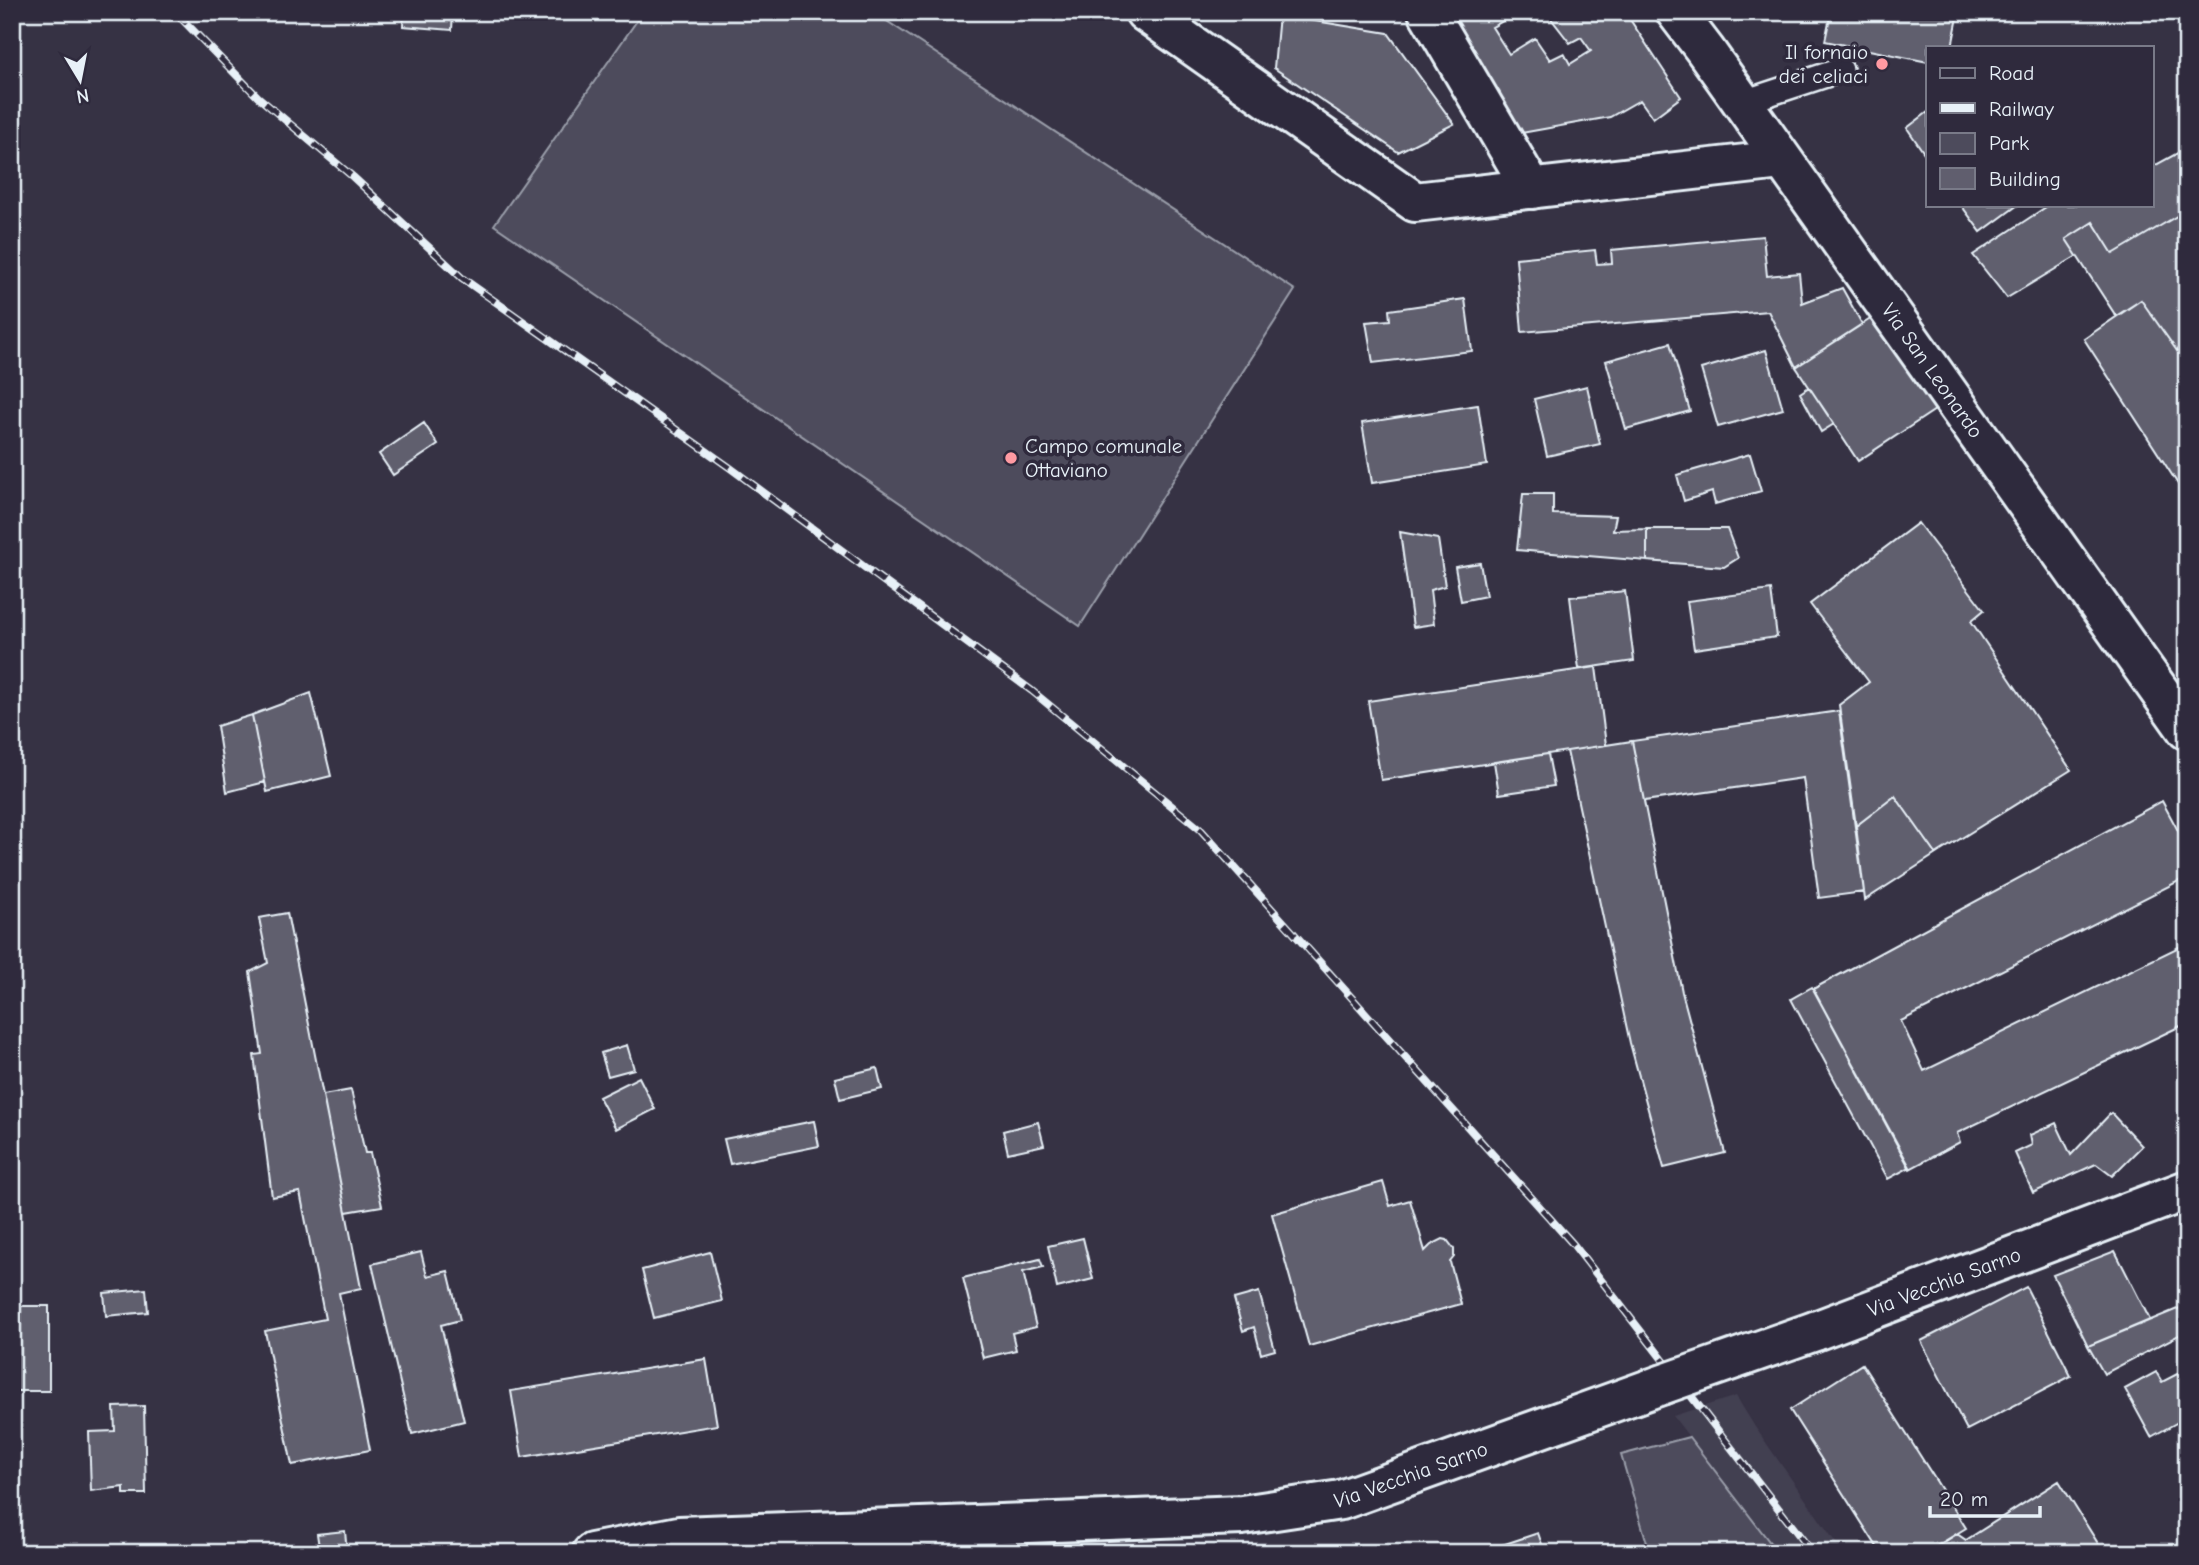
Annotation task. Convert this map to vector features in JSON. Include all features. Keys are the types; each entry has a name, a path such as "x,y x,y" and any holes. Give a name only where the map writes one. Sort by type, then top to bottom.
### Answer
{"street":[{"path":"1145,12 1416,202 1781,160"},
{"path":"1428,12 1532,189"},
{"name":"Via San Leonardo","path":"1675,12 2187,730"},
{"name":"Via Vecchia Sarno","path":"592,1553 679,1536 1242,1515 1341,1500 1815,1331 2187,1190"}],"lane":[{"path":"1741,103 1841,70"}],"shaded area":[{"path":"1736,1396 1843,1553 1778,1553 1673,1416"}],"green space":[{"name":"Campo comunale Ottaviano","path":"643,12 873,12 1295,290 1080,626 494,225"},
{"path":"1689,1437 1778,1553 1650,1553 1621,1455"}],"building":[{"path":"404,12 453,12 452,30 403,26"},
{"path":"1434,12 1497,12 1503,21 1492,27 1509,54 1535,38 1550,60 1564,53 1570,64 1591,51 1581,37 1570,43 1546,12 1625,12 1681,97 1653,118 1640,100 1610,117 1516,134"},
{"path":"1831,12 1959,12 1952,46 1926,46 1926,62 1825,41"},
{"path":"1279,15 1388,33 1454,124 1398,152 1274,68"},
{"path":"1926,114 1926,156 1907,128"},
{"path":"2187,148 2187,210 2113,254 2093,222 2066,239 2077,256 2007,298 1973,255 2047,206 2154,206 2154,166"},
{"path":"1962,206 2017,206 1981,232"},
{"path":"2187,210 2187,365 2141,300 2116,316 2066,239 2093,222 2113,254"},
{"path":"1763,236 1767,276 1799,273 1802,303 1842,288 1862,324 1796,367 1768,311 1522,332 1516,258 1595,250 1597,264 1612,263 1611,250"},
{"path":"1465,299 1472,351 1373,363 1366,322 1390,320 1389,310"},
{"path":"2141,300 2187,365 2187,391 2182,402 2187,423 2187,498 2084,339"},
{"path":"1872,318 1935,410 1858,461 1796,367"},
{"path":"1670,343 1690,411 1626,429 1606,361"},
{"path":"1766,350 1783,409 1718,427 1701,369"},
{"path":"1587,386 1600,444 1547,456 1534,399"},
{"path":"1809,387 1834,424 1821,432 1800,393"},
{"path":"2187,391 2187,423 2182,402"},
{"path":"1478,405 1487,465 1372,483 1362,423"},
{"path":"424,423 438,445 393,475 379,454"},
{"path":"1750,454 1761,491 1715,504 1712,492 1684,501 1677,475"},
{"path":"1523,494 1553,494 1553,514 1616,516 1613,530 1647,529 1647,561 1517,550"},
{"path":"1918,523 1984,610 1971,621 2071,770 1936,854 1895,796 1856,826 1839,705 1869,682 1810,604"},
{"path":"1647,529 1727,529 1738,558 1724,567 1647,561"},
{"path":"1400,532 1438,539 1445,586 1430,590 1434,624 1413,627"},
{"path":"1480,563 1486,596 1461,601 1455,567"},
{"path":"1771,590 1777,637 1694,649 1687,601"},
{"path":"1625,591 1634,661 1579,669 1570,597"},
{"path":"1596,667 1606,745 1381,780 1368,701"},
{"path":"311,693 331,776 267,792 252,715"},
{"path":"1839,711 1864,892 1819,898 1803,778 1644,801 1632,741"},
{"path":"252,715 265,782 227,792 217,726"},
{"path":"1632,741 1682,992 1725,1153 1664,1168 1630,1043 1567,751"},
{"path":"1548,754 1554,786 1499,794 1494,762"},
{"path":"1895,796 1936,854 1865,900 1856,826"},
{"path":"2162,801 2187,847 2187,877 1901,1021 1924,1071 2187,943 2187,1023 1957,1133 1960,1142 1910,1169 1813,989"},
{"path":"287,913 361,1288 339,1293 370,1450 292,1465 265,1331 325,1319 300,1192 272,1197 254,1055 262,1054 250,972 268,963 259,918"},
{"path":"1812,987 1910,1167 1888,1179 1791,999"},
{"path":"627,1045 634,1069 608,1076 601,1053"},
{"path":"877,1068 882,1089 840,1099 835,1078"},
{"path":"639,1077 655,1109 616,1129 599,1097"},
{"path":"351,1090 365,1153 370,1153 382,1206 346,1212 323,1095"},
{"path":"2111,1113 2142,1146 2112,1176 2096,1164 2033,1193 2015,1153 2032,1145 2030,1135 2056,1123 2071,1155"},
{"path":"814,1121 819,1146 730,1164 724,1139"},
{"path":"1038,1122 1044,1145 1008,1153 1003,1131"},
{"path":"1383,1182 1390,1206 1410,1200 1425,1251 1443,1239 1454,1249 1454,1257 1450,1262 1461,1304 1309,1346 1272,1214"},
{"path":"1083,1238 1093,1279 1057,1288 1048,1246"},
{"path":"2115,1251 2150,1320 2088,1346 2053,1275"},
{"path":"421,1252 427,1276 448,1271 460,1320 441,1325 464,1421 412,1434 372,1264"},
{"path":"710,1252 722,1301 654,1318 642,1270"},
{"path":"1040,1259 1043,1267 1023,1272 1036,1327 1012,1333 1016,1350 983,1358 963,1278"},
{"path":"2026,1287 2071,1376 1967,1430 1921,1341"},
{"path":"146,1289 148,1312 106,1316 104,1293"},
{"path":"1259,1292 1275,1350 1261,1354 1254,1327 1243,1331 1234,1299"},
{"path":"2187,1305 2187,1331 2104,1374 2088,1346"},
{"path":"12,1306 49,1306 49,1391 12,1391"},
{"path":"706,1359 717,1425 522,1457 511,1391"},
{"path":"1862,1364 1966,1528 1925,1553 1881,1553 1790,1410"},
{"path":"2187,1369 2187,1417 2151,1437 2125,1389 2156,1372 2162,1382"},
{"path":"144,1406 146,1494 124,1494 124,1487 91,1491 89,1432 115,1431 114,1407"},
{"path":"2059,1481 2104,1553 1927,1553 1957,1534 1966,1540"},
{"path":"345,1531 347,1553 320,1553 317,1534"},
{"path":"1538,1533 1545,1553 1478,1553"}],"railway":[{"path":"175,12 258,97 353,177 462,278 729,467 1032,691 1201,830 1573,1244 1813,1553"}],"place":[{"name":"Il fornaio dei celiaci","path":"1882,64"},
{"name":"Campo comunale Ottaviano","path":"1011,458"}]}
